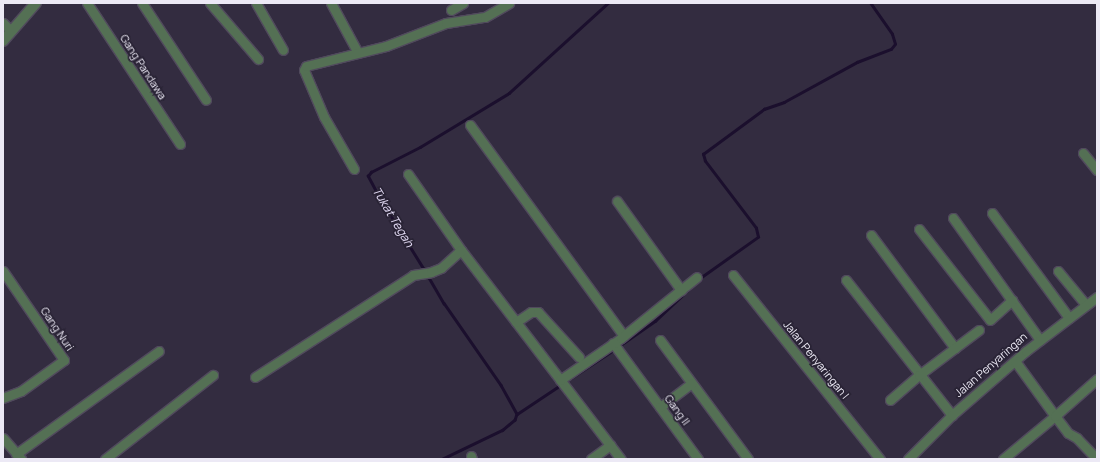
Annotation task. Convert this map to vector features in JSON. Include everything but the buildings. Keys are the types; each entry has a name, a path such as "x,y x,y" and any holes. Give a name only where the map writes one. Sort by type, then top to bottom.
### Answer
{"street":[{"name":"Gang Pandawa","path":"87,3 180,144"},
{"path":"142,3 206,100"},
{"path":"210,3 258,59"},
{"path":"256,3 283,50"},
{"path":"331,3 357,52"},
{"path":"450,10 463,3"},
{"path":"354,169 331,132 304,70 309,64 386,46 446,23 485,17 509,3"},
{"path":"3,41 32,5"},
{"path":"3,23 11,31"},
{"path":"470,125 624,336"},
{"path":"1083,153 1097,170"},
{"path":"408,174 462,250 621,459"},
{"path":"617,201 681,290"},
{"path":"992,213 1069,318"},
{"path":"952,218 1040,340"},
{"path":"918,229 990,320 1012,300"},
{"path":"871,236 955,348"},
{"path":"255,378 414,275 431,272 441,268 462,250"},
{"name":"Gang Nuri","path":"3,271 64,360 21,391 3,398"},
{"path":"1058,271 1086,305"},
{"name":"Jalan Penyaringan I","path":"733,275 880,459"},
{"path":"560,380 615,347 624,336 697,277"},
{"path":"846,280 919,375 952,415"},
{"name":"Jalan Penyaringan","path":"908,459 952,415 1015,361 1097,297"},
{"path":"516,322 531,312 538,312 579,357"},
{"path":"890,400 919,375 979,330"},
{"path":"660,340 691,384 748,459"},
{"name":"Gang II","path":"615,347 698,459"},
{"path":"3,438 18,456 159,351"},
{"path":"1015,361 1068,433 1077,438 1097,457"},
{"path":"105,459 213,375"},
{"path":"1004,459 1097,379"},
{"path":"660,407 691,384"},
{"path":"591,459 610,445"}],"waterway":[{"name":"Tukat Tegah","path":"424,270 380,199 368,176 371,172 420,147 509,93 608,3"},
{"path":"700,278 758,237 756,228 705,161 703,154 764,109 784,102 857,62 891,49 895,44 892,34 870,3"},
{"name":"Tukat Tegah","path":"427,274 444,303 501,385 517,414 515,420 503,430 443,459"},
{"path":"619,346 655,321 689,289"},
{"path":"571,378 615,349"},
{"path":"517,414 559,386"}]}
